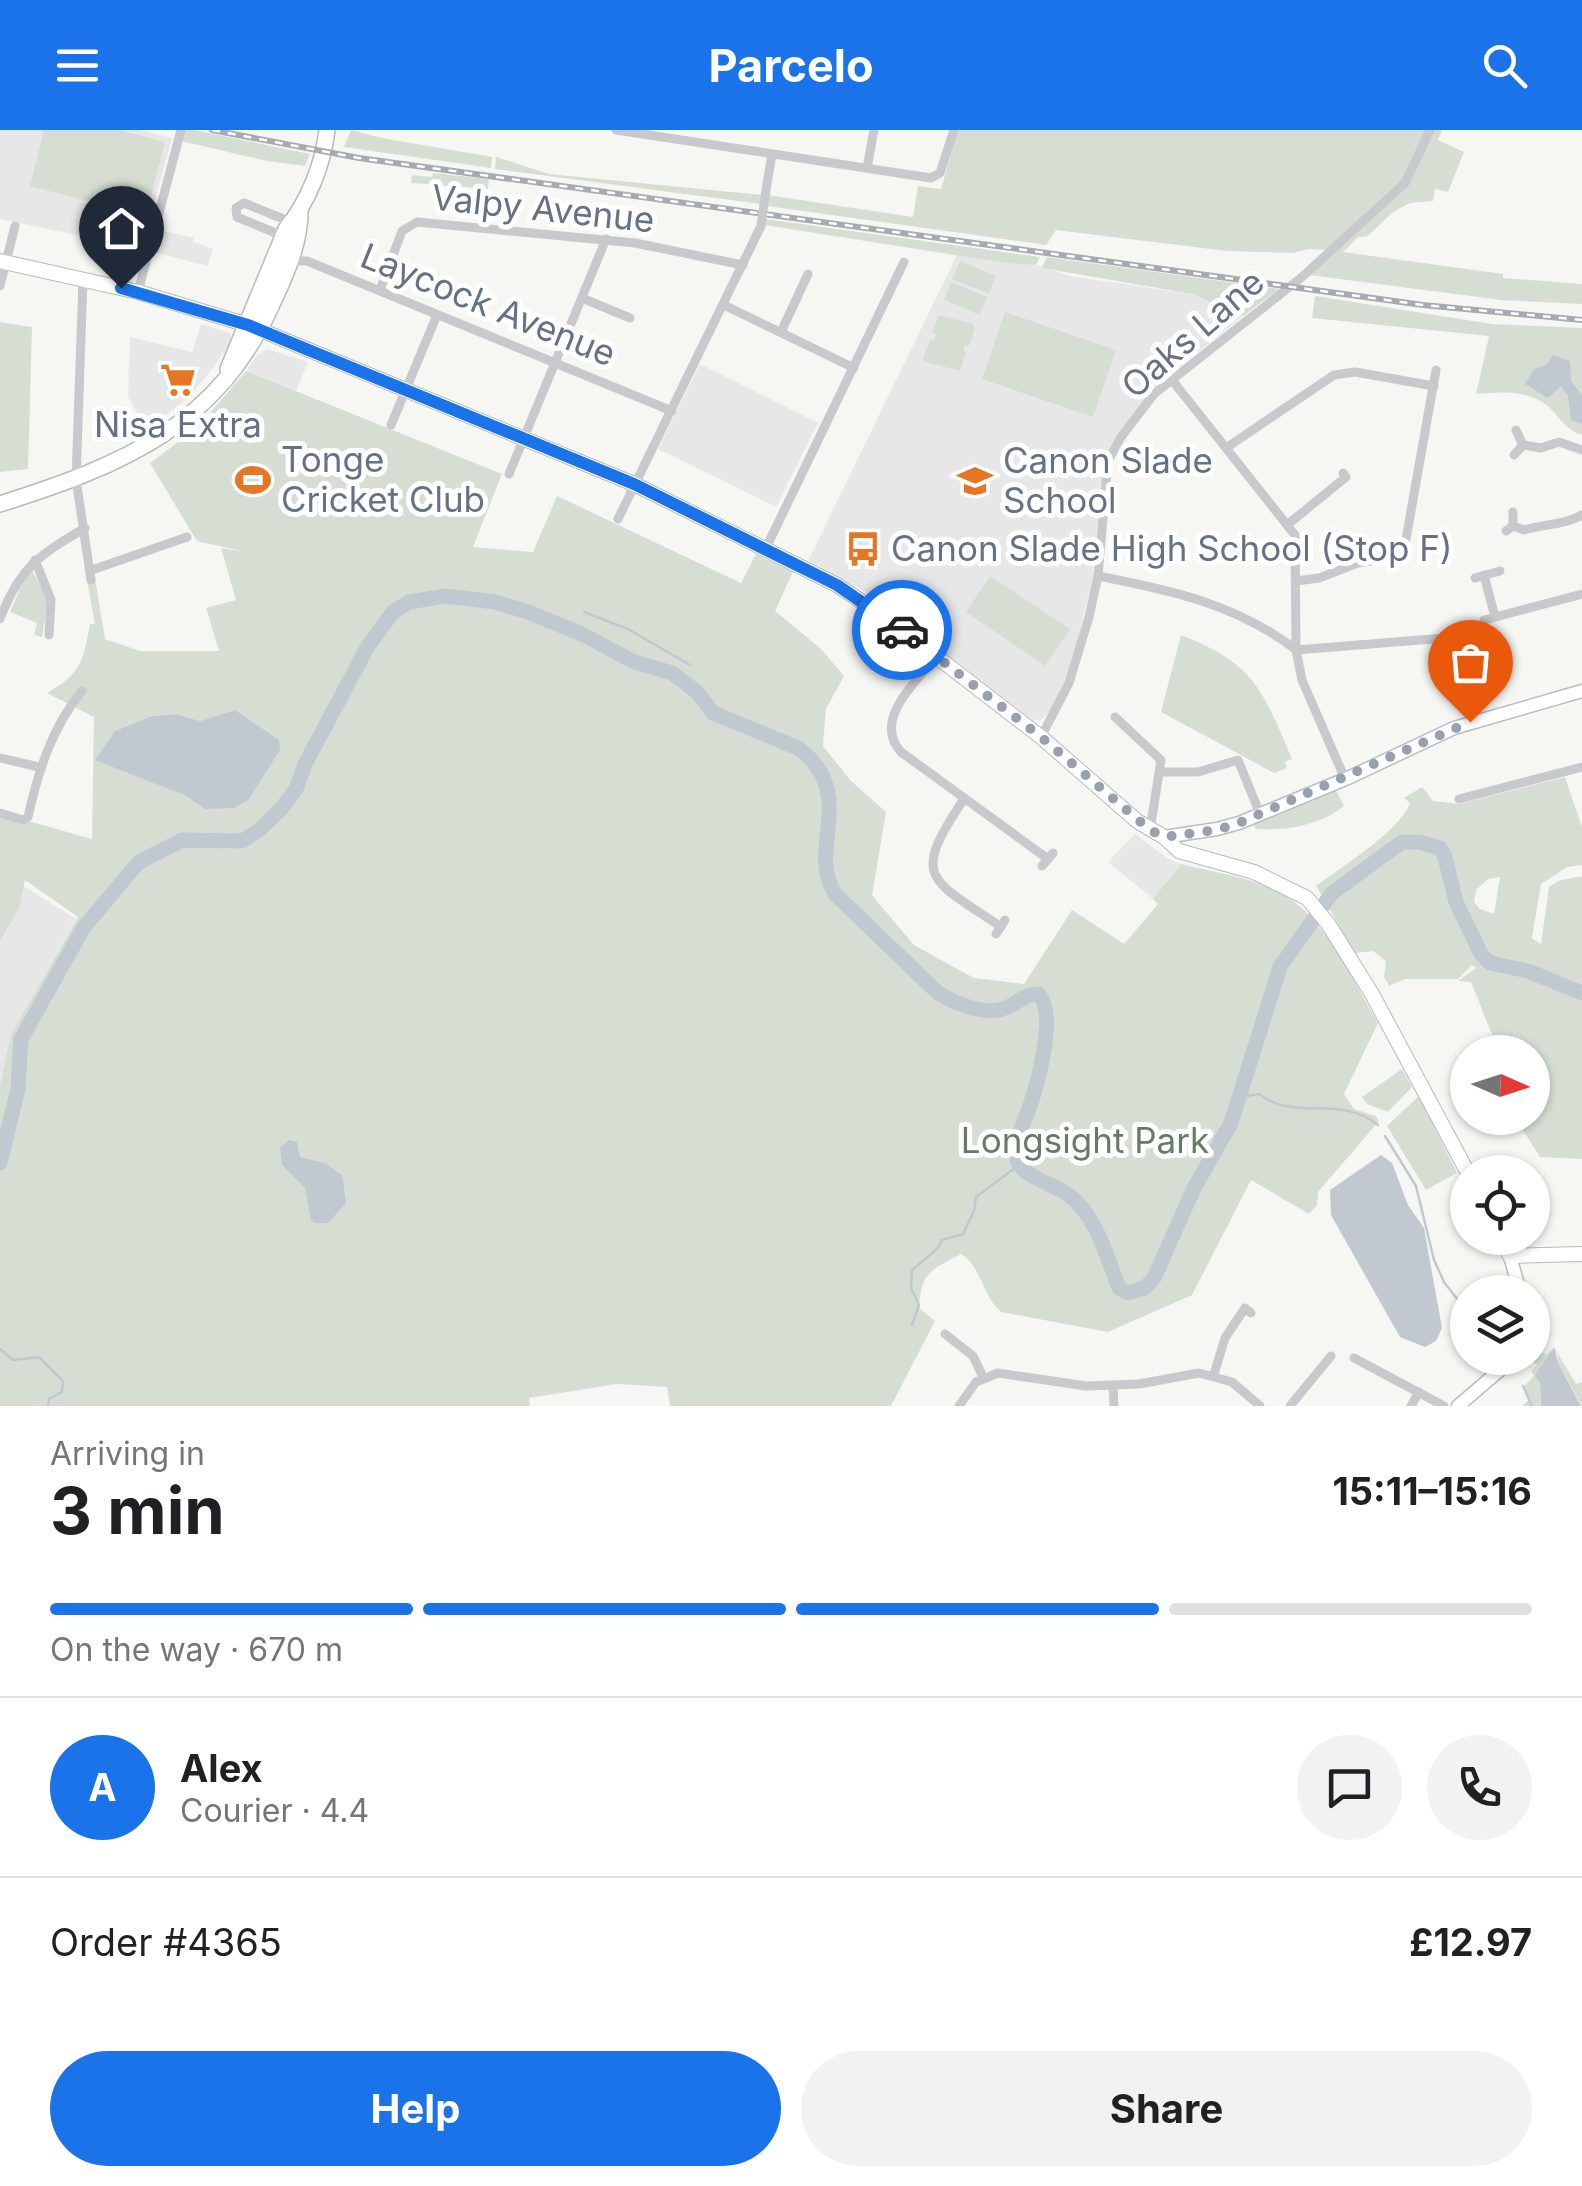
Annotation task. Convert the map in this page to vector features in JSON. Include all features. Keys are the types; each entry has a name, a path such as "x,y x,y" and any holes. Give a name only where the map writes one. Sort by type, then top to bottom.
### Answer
{"highway":[{"path":"254,328 324,151 327,130"},
{"path":"324,151 340,130"},
{"path":"0,504 76,479 151,444 192,414 222,382 292,261 293,226"}],"main road":[{"path":"4,262 138,292 254,328 634,484 852,595 1041,737 1179,851 1254,872 1307,898 1329,925 1372,994 1458,1155"},
{"path":"1156,834 1217,830 1345,779 1454,728 1582,690"},
{"path":"1515,1275 1510,1256 1582,1254"},
{"path":"1458,1406 1494,1375"}],"street":[{"path":"138,292 182,130"},
{"path":"616,130 931,178 940,174 954,130"},
{"path":"867,168 874,130"},
{"name":"Oaks Lane","path":"1041,737 1069,682 1098,576 1110,456 1146,403 1302,277 1394,194 1404,183 1430,130"},
{"path":"618,520 761,226 772,154"},
{"path":"244,203 293,226 237,217 236,208 244,203"},
{"name":"Valpy Avenue","path":"380,290 402,231 417,222 606,239 743,265"},
{"path":"0,286 15,226"},
{"path":"510,474 606,239"},
{"name":"Laycock Avenue","path":"292,261 380,290 672,410"},
{"path":"766,548 904,262"},
{"path":"781,332 808,274"},
{"path":"83,280 76,479 92,575 188,538"},
{"path":"582,298 630,318"},
{"path":"724,304 854,368"},
{"path":"391,425 437,315"},
{"path":"1296,580 1319,578 1358,564 1403,556 1436,370"},
{"path":"1226,448 1334,375 1355,372 1434,386"},
{"path":"1172,380 1296,540 1296,650 1302,680 1345,779"},
{"path":"1516,430 1522,445"},
{"path":"1522,445 1541,448 1559,442 1582,450"},
{"path":"1514,454 1522,445"},
{"path":"1287,524 1346,477 1343,473"},
{"path":"1514,512 1509,529 1524,530 1582,515"},
{"path":"1,613 18,578 34,560 84,528"},
{"path":"34,560 51,600 49,635"},
{"path":"1500,571 1480,577 1490,618 1582,594"},
{"path":"1098,576 1211,602 1258,624 1296,650 1445,638"},
{"path":"936,657 897,706 891,736 901,752 1047,859"},
{"path":"0,813 23,820 28,817 39,767 48,756 63,714 82,691"},
{"path":"1115,717 1158,756 1156,834"},
{"path":"0,758 39,767"},
{"path":"1160,772 1202,772 1238,760 1260,814"},
{"path":"1459,799 1582,767"},
{"path":"964,799 936,842 932,865 942,886 1001,927"},
{"path":"1214,1374 1229,1329 1245,1308 1251,1313"},
{"path":"946,1334 973,1356 983,1377"},
{"path":"1290,1406 1329,1369 1331,1356"},
{"path":"1354,1358 1444,1406"},
{"path":"960,1406 970,1388 983,1377 1007,1373 1051,1383 1113,1386 1199,1372 1232,1382 1260,1406"},
{"path":"1113,1386 1114,1406"},
{"path":"1411,1406 1419,1392"}],"shaded area":[{"path":"0,130 141,130 172,138 149,220 107,210 100,240 0,219"},
{"path":"160,230 194,238 193,242 213,249 208,266 153,252"},
{"name":"Canon Slade School","path":"957,255 1036,265 1070,276 1192,294 1243,316 1150,391 1110,447 1104,461 1092,581 1072,662 1056,707 1041,720 1033,720 864,591 808,561"},
{"path":"201,324 230,333 232,340 186,400 147,430 128,397 130,337 192,352"},
{"path":"267,349 308,362 296,391 246,371 257,355"},
{"path":"1553,355 1570,361 1571,381 1582,395 1582,424 1571,420 1568,396 1561,386 1548,398 1525,384 1534,369 1547,364"},
{"path":"700,364 818,423 776,507 658,449"},
{"path":"235,710 279,740 280,750 248,800 234,808 205,809 184,795 95,760 115,731 152,716 176,714 200,721"},
{"path":"1135,834 1181,864 1153,899 1108,862"},
{"path":"22,885 76,919 11,1034 0,1085 0,942 19,909"},
{"path":"289,1140 297,1142 300,1157 324,1163 342,1175 346,1203 328,1223 311,1220 305,1188 282,1165 280,1148"},
{"path":"1381,1155 1392,1163 1408,1205 1424,1228 1442,1328 1436,1341 1425,1347 1400,1337 1331,1215 1330,1190"},
{"path":"1554,1348 1581,1406 1541,1406 1540,1383 1535,1375 1550,1375 1550,1354"}],"green space":[{"path":"44,130 120,130 165,142 146,216 30,186"},
{"path":"184,130 310,154 305,166 267,161 181,141"},
{"path":"351,130 492,157 491,168 344,147"},
{"path":"958,130 1442,130 1438,140 1464,152 1448,192 1435,189 1433,201 1410,203 1393,212 1368,236 1358,237 1343,252 1503,274 1503,278 1582,284 1582,304 1501,300 1309,275 1329,250 1227,251 1056,230 1046,245 767,206 768,195 913,217 918,186 941,189"},
{"path":"496,157 549,174 762,195 761,204 495,169"},
{"path":"433,173 489,179 488,189 411,183 412,175 432,177"},
{"path":"765,219 1040,257 1036,265 1006,263 764,225"},
{"path":"1047,257 1279,289 1243,316 1192,294 1042,268"},
{"path":"960,261 996,276 989,294 952,279"},
{"path":"951,282 987,297 980,315 944,300"},
{"path":"1315,296 1492,324 1582,328 1582,435 1535,398 1516,393 1476,394 1489,336 1312,318"},
{"path":"1005,312 1116,350 1093,417 982,379"},
{"path":"939,315 975,328 969,346 965,345 960,371 923,358 930,340 934,340 936,334 932,333"},
{"path":"0,322 32,327 28,469 0,472"},
{"name":"Longsight Park","path":"246,371 502,474 473,547 533,552 557,496 741,583 756,554 793,572 775,611 821,649 844,676 826,709 823,746 851,781 886,812 872,895 914,945 974,978 1024,984 1072,910 1124,944 1158,904 1153,899 1181,864 1268,887 1296,903 1324,933 1378,1023 1344,1094 1354,1109 1376,1116 1379,1121 1318,1192 1317,1205 1309,1214 1251,1180 1192,1295 1108,1332 1001,1312 961,1254 942,1264 925,1279 920,1296 919,1308 935,1321 891,1406 670,1406 667,1387 617,1384 529,1398 530,1406 0,1406 0,1085 11,1034 78,917 25,880 19,909 0,941 0,813 92,839 94,717 47,693 79,665 90,624 95,624 87,580 95,579 105,639 140,651 219,651 206,608 236,600 221,548 246,552 197,541 150,463 198,427","holes":["235,710 205,809 184,795 115,731 152,716 176,714 200,721"]},
{"path":"32,570 48,600 42,637 34,635 37,623 10,612"},
{"path":"990,576 1070,629 1045,666 966,612"},
{"path":"1181,635 1225,657 1253,682 1292,759 1285,762 1287,768 1274,773 1161,712"},
{"path":"1565,777 1582,827 1582,865 1567,867 1541,884 1532,938 1541,944 1549,887 1582,876 1582,1159 1539,1155 1526,1135 1550,1135 1550,1035 1492,1035 1471,982 1458,981 1476,968 1472,965 1458,979 1405,979 1389,986 1384,977 1386,961 1373,951 1355,953 1316,886 1395,825 1410,803 1404,798 1422,787 1433,801 1459,804","holes":["1500,877 1494,914 1474,902 1476,890 1488,879"]},
{"path":"1335,788 1344,806 1325,818 1279,829 1256,829 1252,823"},
{"path":"1402,1069 1412,1087 1388,1112 1367,1104 1362,1097"},
{"path":"1419,1096 1450,1159 1450,1177 1426,1190 1387,1126"},
{"path":"1554,1347 1557,1352 1550,1365 1550,1351"},
{"path":"1557,1352 1576,1384 1582,1382 1582,1406 1559,1365"},
{"path":"1544,1375 1540,1383 1541,1406 1522,1406 1530,1399 1524,1386 1534,1376"}],"waterway":[{"path":"0,1163 18,1089 21,1039 84,927 139,862 182,840 242,841 258,831 296,789 305,764 368,646 393,612 409,602 445,596 495,602 528,612 584,635 634,662 672,673 697,692 713,713 798,748 816,766 826,784 829,803 826,860 828,878 836,895 938,993 972,1008 990,1011 1033,994 1038,994 1044,1003 1044,1050 1018,1138 1018,1163 1079,1204 1100,1237 1119,1288 1127,1293 1145,1288 1154,1278 1194,1188 1231,1123 1280,967 1332,893 1402,842 1440,848 1456,902 1481,954 1490,963 1528,971 1582,993"},
{"path":"584,612 628,629 690,665"},
{"path":"1239,1097 1259,1094 1287,1106 1349,1111 1378,1125"},
{"path":"1385,1136 1416,1186 1434,1260 1450,1290"},
{"path":"912,1325 919,1305 911,1288 912,1270 942,1240 963,1234 976,1197 1019,1165"},
{"path":"0,1349 13,1360 39,1357 63,1381 62,1392 49,1399 48,1406"},
{"path":"1523,1386 1532,1406"}],"railway":[{"path":"212,130 359,158 1423,305 1582,320"}],"way so far":[{"path":"902,630 1041,737 1136,821 1164,837 1239,823 1470,722"}],"place":[{"name":"Nisa Extra","path":"178,380"},
{"name":"Tonge Cricket Club","path":"253,480"},
{"name":"Canon Slade School","path":"975,481"},
{"name":"Canon Slade High School (Stop F)","path":"863,549"}],"route":[{"path":"121,288 248,325 634,484 837,585 902,630"}]}
